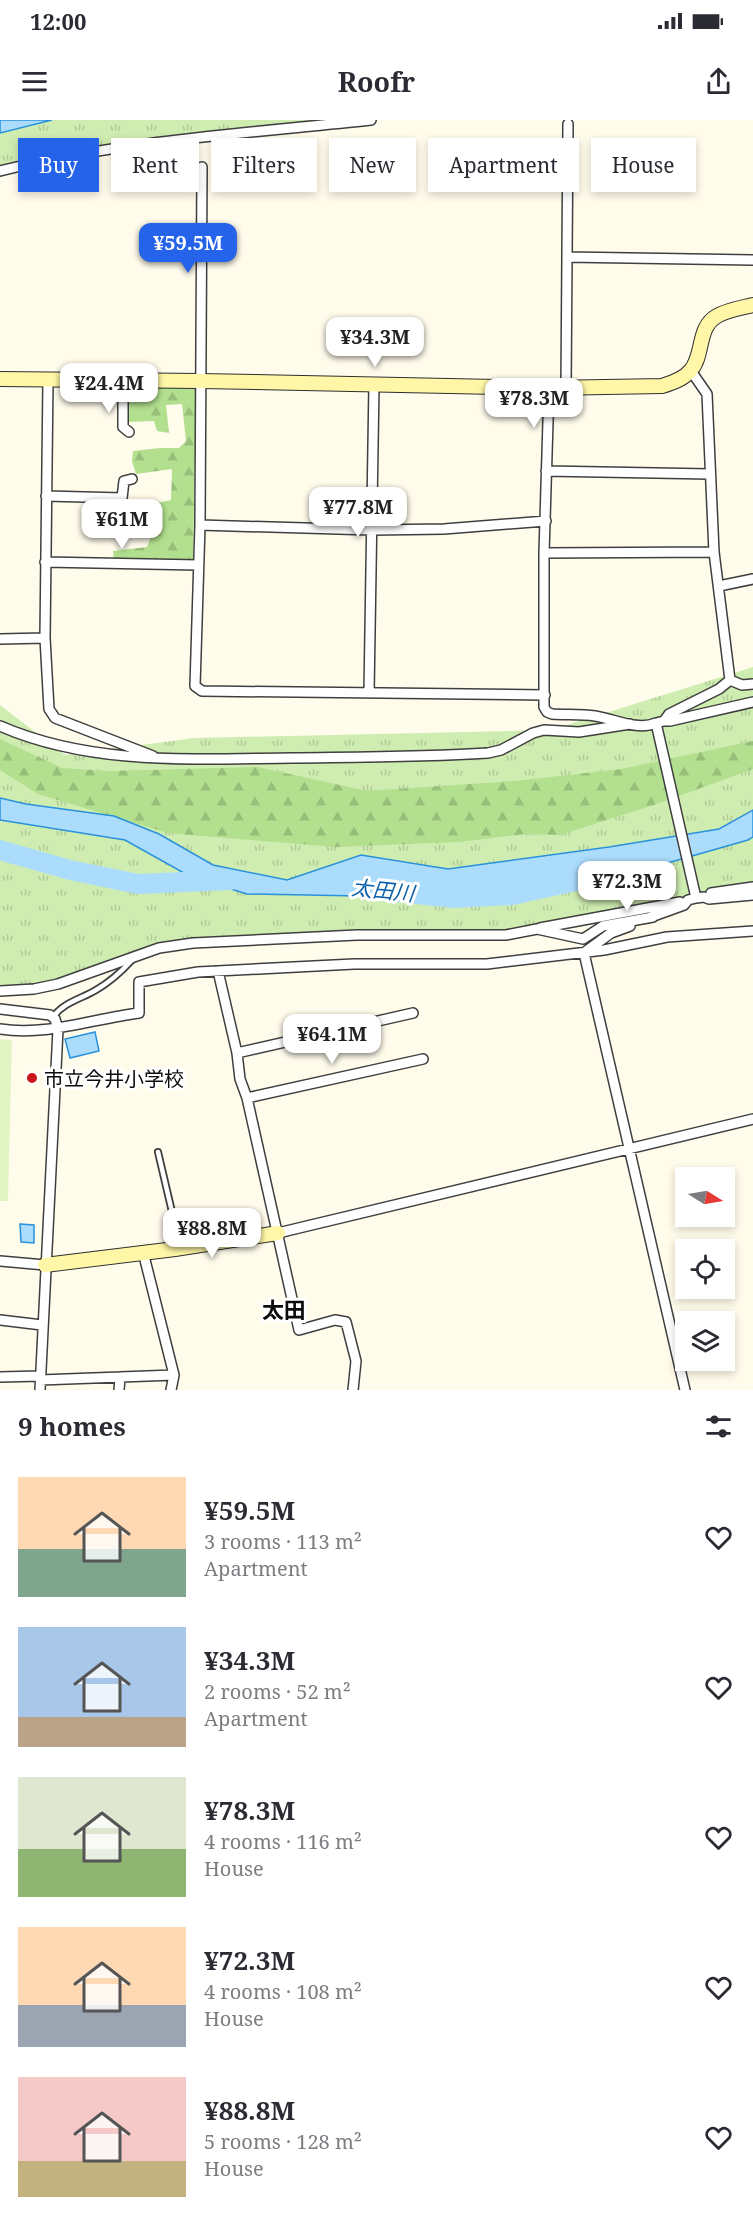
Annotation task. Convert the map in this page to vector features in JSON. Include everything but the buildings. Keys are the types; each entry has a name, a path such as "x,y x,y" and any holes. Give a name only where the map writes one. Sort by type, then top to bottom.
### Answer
{"street":[{"path":"0,171 166,142 371,120"},
{"path":"566,387 568,124"},
{"path":"202,167 200,525 195,686 202,691 545,695"},
{"path":"567,257 753,260"},
{"path":"0,380 200,381 549,388 662,386 678,381 691,371 698,358 708,323 715,316 753,305"},
{"path":"691,371 707,394 714,552 730,680"},
{"path":"48,380 45,638 49,709 55,718 151,753 155,757"},
{"path":"123,380 123,426 129,432"},
{"path":"369,693 374,384"},
{"path":"549,388 544,553 544,707 547,712 595,716 650,726 753,702"},
{"path":"546,471 710,474"},
{"path":"46,495 122,498 124,481 132,479"},
{"path":"200,525 372,530 444,529 546,522"},
{"path":"544,553 714,552"},
{"path":"45,562 198,565"},
{"path":"719,586 753,579"},
{"path":"0,639 45,638"},
{"path":"730,680 742,685 753,684"},
{"path":"660,724 669,714 730,680"},
{"path":"0,726 55,744 109,755 186,759 488,753 501,750 533,733 544,730 579,732 630,724"},
{"path":"660,724 695,897"},
{"path":"0,991 34,989 58,984 159,948 227,940 357,935 506,934 753,887"},
{"path":"584,953 611,933 684,905 695,897 709,899 753,895"},
{"path":"537,929 583,939 603,926 653,916"},
{"path":"0,1029 19,1032 58,1029 139,1012 139,982 198,972 354,964 487,964 584,953 667,937 753,931"},
{"path":"584,953 685,1390"},
{"path":"218,971 237,1053 240,1079 247,1098 299,1330 335,1320 346,1322 356,1361 352,1390"},
{"path":"0,1010 41,1013 53,1017 58,1029 39,1390"},
{"path":"237,1053 413,1013"},
{"path":"247,1098 423,1059"},
{"path":"0,1261 45,1265 180,1249 278,1233 753,1119"},
{"path":"143,1252 174,1375 171,1390"},
{"path":"0,1320 42,1325"},
{"path":"0,1377 174,1375"},
{"path":"119,1390 120,1377"}],"lane":[{"path":"53,1017 64,1006 105,984 121,972 136,956"},
{"path":"158,1152 180,1249"}],"green space":[{"path":"0,120 376,120 199,139 111,138 111,152 99,154 99,138 18,138 18,170 0,174"},
{"path":"196,387 193,561 114,563 113,551 147,547 161,509 153,508 156,503 171,500 172,469 136,474 132,461 133,451 179,448 186,441 182,404 166,405 169,433 157,431 154,421 127,422 127,389"},
{"path":"753,667 753,889 506,935 258,939 150,951 34,989 0,988 0,705 65,755 194,738 551,730"},
{"path":"0,739 62,768 109,771 258,767 367,791 515,781 621,769 753,741 753,769 660,803 560,835 525,834 459,842 335,847 168,833 38,794 0,770"},
{"path":"0,1039 12,1040 8,1201 0,1201"}],"water":[{"path":"0,120 52,120 0,133"},
{"path":"0,798 26,804 114,816 159,834 213,865 287,880 361,855 448,869 609,847 719,829 753,810 753,837 650,868 504,888 361,896 247,894 191,877 125,840 0,820"},
{"path":"95,1032 99,1051 70,1058 65,1039"},
{"path":"20,1224 34,1225 34,1243 21,1242"}],"waterway":[{"name":"太田川","path":"0,850 70,870 138,884 231,880"},
{"name":"太田川","path":"380,890 454,898 512,895 644,866"}],"place":[{"name":"市立今井小学校","path":"32,1078"}],"district":[{"name":"太田","path":"284,1309"}]}
